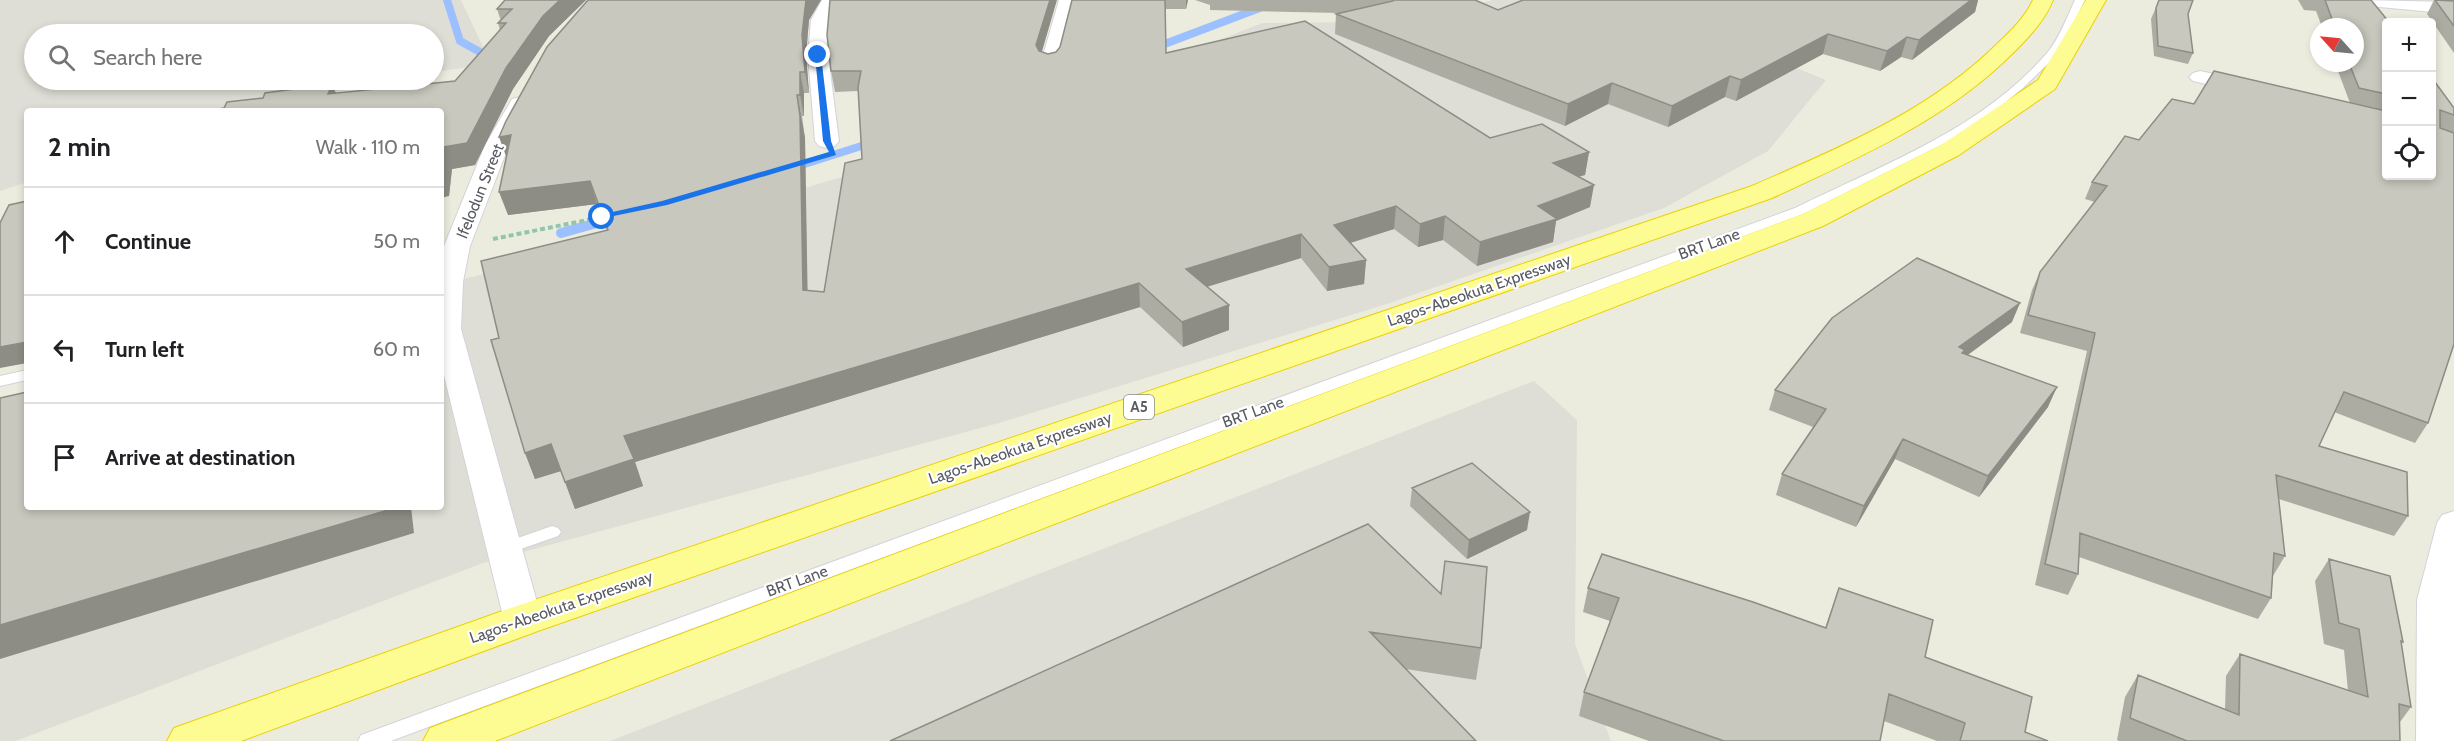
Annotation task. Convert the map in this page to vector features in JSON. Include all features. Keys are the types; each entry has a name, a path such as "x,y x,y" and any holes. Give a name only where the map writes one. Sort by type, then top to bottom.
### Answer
{"highway":[{"name":"Lagos-Abeokuta Expressway","path":"190,741 523,620 1762,192 1858,149 1946,99 1999,57 2037,14 2043,0"},
{"path":"446,741 1813,220 1950,150 2047,84 2096,0"}],"street":[{"path":"827,141 818,55 821,20 831,0"},
{"path":"1050,66 1068,0"},
{"path":"2369,0 2454,8"},
{"path":"2200,77 2269,93"},
{"name":"Ifelodun Street","path":"523,620 447,329 445,283 457,246 497,145 529,87"},
{"path":"2437,741 2435,600 2454,523"}],"lane":[{"name":"BRT Lane","path":"368,741 1799,211 1967,128 2019,86 2053,53 2080,0"},
{"path":"0,381 24,376"},
{"path":"504,549 552,532"}],"path":[{"path":"457,246 612,215"}],"shaded area":[{"path":"0,0 461,0 491,64 444,71 444,24 24,24 24,90 347,90 267,108 24,108 24,183 0,191"},
{"path":"1492,0 1628,0 1826,80 1768,151 1664,208 1387,304 999,423 483,563 16,741 0,741 0,404 24,496 24,510 444,510 444,284 743,206 967,140 1262,23 1357,22 1474,5"},
{"path":"1534,381 1577,420 1575,644 1611,741 610,741"}],"building":[{"path":"505,0 560,0 543,16 506,68 467,143 444,147 444,108 224,108 227,102 263,98 265,93 287,90 330,90 328,94 367,90 444,90 444,82 455,81 506,23 498,23 512,9 497,9"},
{"path":"588,0 806,0 802,35 805,72 800,72 800,95 797,95 800,116 803,290 824,292 845,163 862,159 858,87 861,71 831,71 827,35 830,0 1050,0 1036,45 1039,51 1048,54 1056,52 1060,47 1072,0 1165,0 1166,53 1305,21 1490,138 1542,124 1589,152 1553,163 1594,185 1538,206 1557,219 1480,242 1445,216 1420,224 1396,206 1334,225 1366,260 1329,267 1301,234 1186,269 1229,305 1182,322 1139,283 624,436 634,459 565,482 551,444 525,453 491,340 499,338 481,261 608,230 590,181 499,192 511,135 499,137 506,121 547,47"},
{"path":"1393,0 1475,0 1498,10 1523,0 1971,0 1919,40 1907,37 1887,51 1828,34 1741,80 1730,76 1672,106 1612,83 1568,104 1336,14"},
{"path":"2159,0 2193,0 2188,14 2193,53 2158,46 2156,8"},
{"path":"2325,0 2371,0 2386,18 2382,18 2382,93 2359,88 2353,72 2364,72 2364,18 2332,18"},
{"path":"2435,0 2454,1 2454,26"},
{"path":"2214,71 2382,110 2382,180 2436,180 2436,83 2454,108 2454,115 2440,110 2440,128 2454,133 2454,344 2428,423 2344,392 2319,446 2407,472 2408,516 2276,475 2285,556 2274,553 2271,598 2080,533 2078,574 2045,564 2095,333 2028,315 2040,272 2107,186 2092,182 2125,136 2139,140 2172,99 2194,104"},
{"path":"24,202 24,343 0,347 0,223 9,205"},
{"path":"1917,258 2020,303 1959,347 1965,350 1962,353 2057,387 1988,476 1903,439 1864,506 1782,474 1826,409 1775,390 1832,318"},
{"path":"24,393 24,510 388,510 0,625 0,398"},
{"path":"1472,463 1530,512 1469,540 1412,488"},
{"path":"1368,524 1441,594 1445,561 1487,567 1481,648 1370,632 1476,741 890,741"},
{"path":"1602,554 1826,628 1839,588 1933,620 1925,657 2032,697 2025,732 2048,741 1960,741 1965,723 1889,694 1880,741 1724,741 1584,692 1619,598 1588,588"},
{"path":"2329,559 2390,576 2403,642 2401,641 2411,707 2399,704 2400,741 2187,741 2130,718 2138,675 2239,715 2240,654 2368,697 2359,629 2339,623"}],"waterway":[{"path":"447,0 460,41 491,58"},
{"path":"1154,48 1265,6"},
{"path":"792,168 874,142"},
{"path":"561,233 615,218"}],"route":[{"path":"602,217 664,203 833,154 827,141 818,55"}]}
